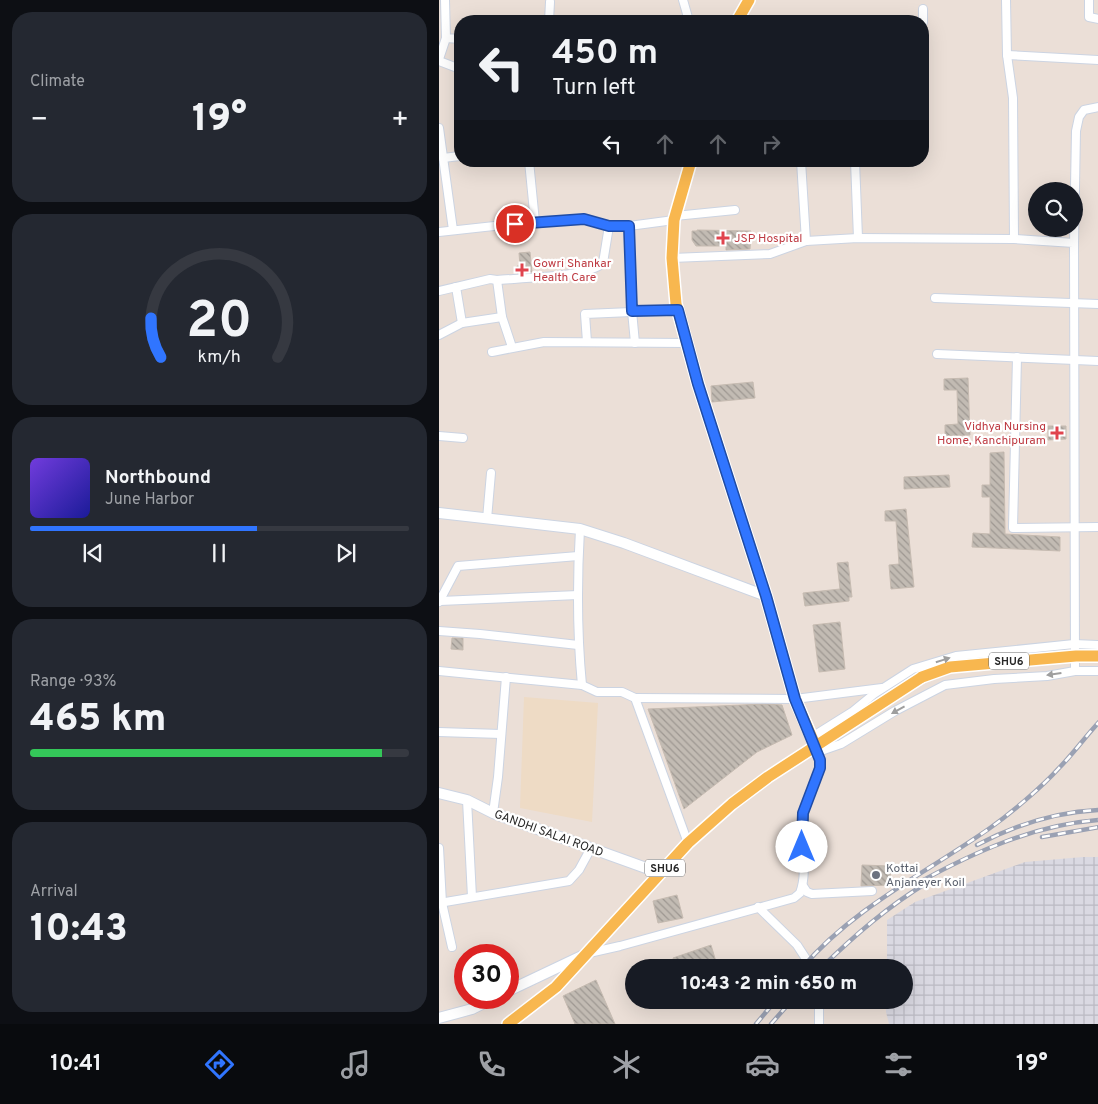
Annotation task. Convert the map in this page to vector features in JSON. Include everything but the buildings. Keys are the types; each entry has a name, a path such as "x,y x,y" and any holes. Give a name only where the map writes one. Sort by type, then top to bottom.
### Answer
{"main road":[{"path":"740,15 749,0"},
{"path":"689,167 675,218 672,258 678,310 698,384 766,596 795,699 815,746"},
{"name":"SHU6","path":"508,1024 556,986 589,953 688,843 732,804 768,777 922,677 950,667 1076,656 1098,656"}],"street":[{"path":"445,0 446,38 439,60 454,66"},
{"path":"683,0 687,15"},
{"path":"1006,0 1007,55 1013,98 1014,239"},
{"path":"1089,0 1089,17 1098,19"},
{"path":"549,15 550,2"},
{"path":"923,9 923,15"},
{"path":"446,38 454,39"},
{"path":"1007,55 1098,60"},
{"path":"1075,671 1074,243 1077,131 1079,117 1083,110 1098,107"},
{"path":"439,128 453,230"},
{"path":"443,158 454,157"},
{"path":"530,167 535,222"},
{"path":"801,167 806,242"},
{"path":"855,167 858,238"},
{"path":"439,232 584,219 609,226 629,226 735,210"},
{"path":"439,292 490,279 554,276 593,270 603,263 609,226"},
{"path":"629,226 635,343"},
{"path":"672,258 770,254 806,242 858,238 1014,239 1074,243"},
{"path":"497,280 502,317 512,347"},
{"path":"456,287 462,323"},
{"path":"935,298 1098,304"},
{"path":"587,342 585,314 678,310"},
{"path":"439,335 462,323 502,317"},
{"path":"492,352 544,342 687,343"},
{"path":"937,354 1098,360"},
{"path":"1017,358 1013,528 1098,527"},
{"path":"439,436 463,438"},
{"path":"487,519 491,473"},
{"path":"439,513 580,529 624,543 766,596"},
{"path":"580,529 578,556 578,644 582,685"},
{"path":"439,602 458,566 578,556"},
{"path":"439,602 578,595"},
{"path":"439,632 481,634 578,644"},
{"path":"815,746 852,712 913,669 956,656 1074,644 1098,645"},
{"path":"439,671 582,685 597,692 622,692 635,698 795,699 884,688"},
{"path":"815,746 841,744 895,711 945,685 994,679 1047,676 1075,671 1098,671"},
{"path":"493,813 498,777 506,677"},
{"path":"635,698 688,843"},
{"path":"439,732 501,734"},
{"path":"519,985 589,953 794,898 800,893 803,886 801,831 803,813 820,768 820,760 815,746"},
{"name":"GANDHI SALAI ROAD","path":"439,793 467,800 493,813 660,874"},
{"path":"467,800 472,898"},
{"path":"439,848 441,903 451,947"},
{"path":"441,903 569,881 579,870 591,848"},
{"path":"803,886 807,892 812,894 872,891"},
{"path":"758,907 797,945 806,959"},
{"path":"439,1018 472,1009"},
{"path":"819,1009 819,1024"}],"shaded area":[{"path":"524,697 598,703 592,822 520,808"},
{"path":"1098,857 1098,1024 889,1024 886,1009 913,1009 913,959 887,959 887,920 915,902 1025,862"}],"railway":[{"path":"810,959 822,946 867,909 990,828 1016,808 1052,776 1099,722"},
{"path":"977,845 1006,831 1036,821 1083,811 1099,810"},
{"path":"918,883 961,861 1005,842 1051,828 1099,820"},
{"path":"1042,837 1099,827"},
{"path":"830,959 872,922 928,882"},
{"path":"756,1024 768,1009"},
{"path":"771,1024 784,1009"}],"place":[{"name":"JSP Hospital","path":"723,238"},
{"name":"Gowri Shankar Health Care","path":"522,270"},
{"name":"Vidhya Nursing Home, Kanchipuram","path":"1057,433"},
{"name":"Kottai Anjaneyer Koil","path":"876,875"}],"route":[{"path":"515,224 584,219 609,226 629,226 632,311 678,310 698,384 766,596 795,699 820,760 820,768 803,813 802,847"}]}
